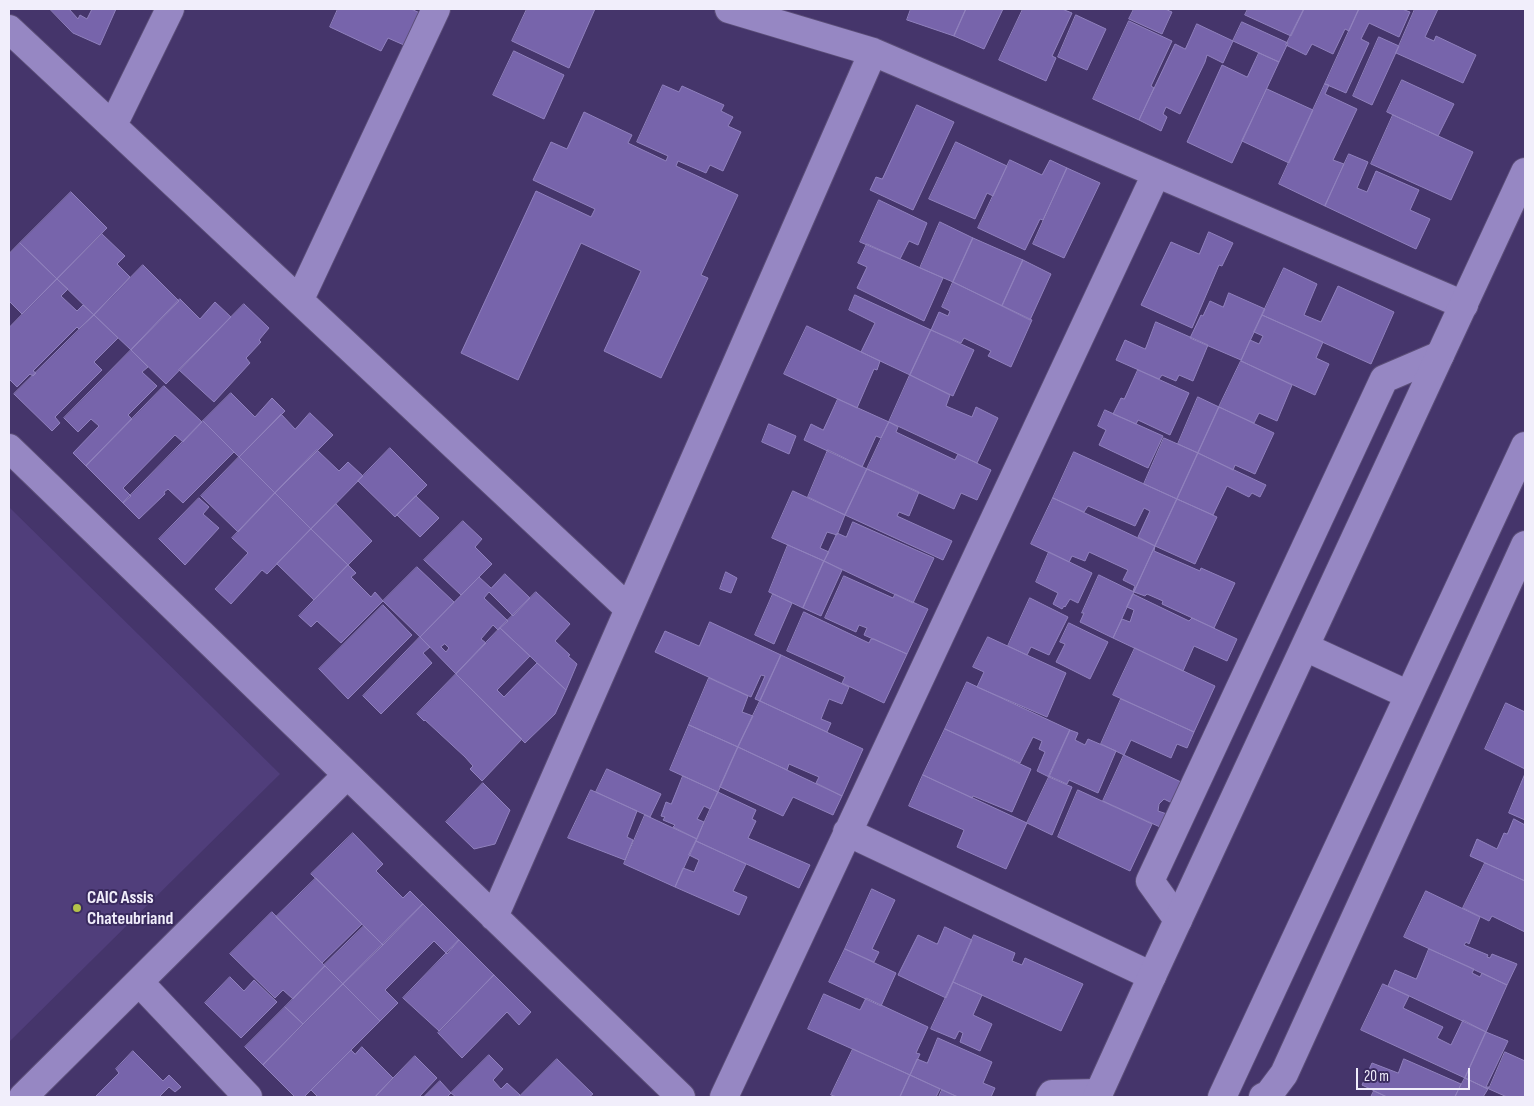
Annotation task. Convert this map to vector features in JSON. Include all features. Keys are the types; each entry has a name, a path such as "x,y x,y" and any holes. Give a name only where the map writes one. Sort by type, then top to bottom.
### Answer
{"street":[{"path":"113,125 170,9"},
{"path":"300,299 436,9"},
{"path":"729,9 873,52 1464,304"},
{"path":"9,29 300,299 629,609"},
{"path":"494,916 873,52"},
{"path":"1050,1097 1052,1094 1098,1095 1525,172"},
{"path":"724,1097 1156,174"},
{"path":"1178,920 1150,881 1384,379 1440,355"},
{"path":"1222,1097 1525,446"},
{"path":"9,448 681,1097"},
{"path":"1263,1097 1269,1094 1284,1074 1525,545"},
{"path":"1305,647 1409,695"},
{"path":"23,1097 347,775"},
{"path":"847,832 1152,976"},
{"path":"139,982 248,1097"}],"shaded area":[{"name":"CAIC Assis Chateubriand","path":"9,507 280,774 9,1042"}],"building":[{"path":"50,9 69,9 78,19 80,15 87,19 92,9 116,9 100,45 73,33"},
{"path":"338,9 411,9 420,13 404,45 388,38 381,51 330,27"},
{"path":"527,9 595,9 569,68 512,41"},
{"path":"911,9 966,9 954,36 907,20"},
{"path":"966,9 1003,9 984,49 954,36"},
{"path":"1023,9 1062,9 1072,13 1052,56 1056,58 1046,81 999,60"},
{"path":"1134,9 1165,9 1172,12 1162,34 1129,19"},
{"path":"1248,9 1304,9 1291,36 1245,15"},
{"path":"1304,9 1359,9 1349,31 1345,29 1333,54 1312,44 1306,55 1286,45"},
{"path":"1359,9 1402,9 1410,12 1399,37 1369,23 1361,39 1369,43 1346,93 1325,84"},
{"path":"1415,9 1438,9 1425,37 1434,41 1436,36 1476,55 1463,83 1396,53"},
{"path":"1076,15 1106,29 1087,70 1058,57"},
{"path":"1129,21 1172,41 1151,86 1154,88 1139,120 1093,99"},
{"path":"1242,22 1288,43 1279,62 1233,41"},
{"path":"1197,24 1233,41 1223,63 1207,55 1180,114 1166,107 1163,114 1167,117 1161,131 1139,120 1175,44 1185,49"},
{"path":"1379,37 1399,46 1372,105 1353,96"},
{"path":"514,51 564,75 544,119 493,95"},
{"path":"1259,53 1279,62 1232,163 1187,142 1222,65 1247,77"},
{"path":"1402,80 1454,104 1438,136 1387,112"},
{"path":"1325,84 1329,85 1325,94 1357,109 1333,160 1344,164 1325,206 1279,184"},
{"path":"663,85 679,92 682,86 724,105 721,111 733,117 728,126 741,132 723,171 710,165 706,173 678,161 676,166 738,195 701,275 708,278 661,378 604,351 641,271 581,243 518,380 461,353 536,191 591,217 595,209 533,180 551,142 567,149 584,112 632,135 628,143 666,161 668,156 637,142"},
{"path":"1267,89 1313,110 1289,163 1242,141"},
{"path":"917,105 954,122 913,210 870,190 876,177 882,179"},
{"path":"1393,115 1473,152 1451,200 1371,164"},
{"path":"956,142 1007,166 993,196 987,193 975,219 929,199"},
{"path":"1349,154 1368,162 1357,188 1367,192 1376,171 1419,190 1410,210 1430,219 1416,249 1325,206"},
{"path":"1010,160 1042,175 1050,160 1067,168 1043,220 1040,219 1025,250 978,228"},
{"path":"1067,168 1100,183 1064,258 1033,244"},
{"path":"71,192 107,228 57,279 20,243"},
{"path":"879,200 927,223 918,245 909,241 900,259 860,242"},
{"path":"940,222 973,238 953,282 920,268"},
{"path":"1209,232 1233,243 1222,266 1219,265 1192,328 1141,305 1171,242 1199,254"},
{"path":"102,234 125,256 117,264 130,277 94,315 57,279"},
{"path":"973,238 1023,260 1002,306 953,282"},
{"path":"20,243 57,279 22,314 9,301 9,254"},
{"path":"867,244 943,278 924,321 857,288 867,267 858,263"},
{"path":"1023,260 1051,274 1030,320 1002,306"},
{"path":"143,265 179,301 131,350 94,315"},
{"path":"1284,268 1317,284 1304,315 1321,322 1338,286 1394,312 1371,364 1262,315"},
{"path":"57,279 68,289 61,296 77,311 83,305 94,315 79,329 77,327 33,371 36,373 33,376 30,374 17,387 9,379 9,328"},
{"path":"953,282 1032,320 1011,367 988,356 991,351 964,338 961,343 931,330 939,312 948,316 950,311 942,307"},
{"path":"1229,293 1265,309 1241,360 1190,338 1210,301 1223,307"},
{"path":"855,295 931,330 910,375 861,352 875,323 849,310"},
{"path":"180,299 200,319 215,302 231,317 166,384 131,350"},
{"path":"244,304 269,328 259,340 261,342 246,358 250,363 214,402 179,370"},
{"path":"94,315 118,338 94,362 102,370 55,417 60,423 52,431 14,394"},
{"path":"1262,315 1323,342 1316,358 1329,364 1315,395 1241,361 1250,340 1259,344 1263,336 1254,332"},
{"path":"1156,322 1208,345 1193,381 1179,375 1176,381 1162,375 1159,379 1116,360 1125,340 1145,349"},
{"path":"807,326 880,361 877,370 874,369 857,408 784,374"},
{"path":"931,330 974,350 953,396 910,375"},
{"path":"131,350 148,367 142,372 157,386 128,415 132,419 86,466 73,453 99,426 91,419 78,432 64,418"},
{"path":"1241,361 1292,385 1277,421 1259,413 1254,423 1219,407"},
{"path":"1138,370 1189,393 1170,435 1138,420 1136,424 1113,414 1121,398 1124,399"},
{"path":"910,375 950,395 946,406 972,417 976,407 998,418 977,463 889,422"},
{"path":"164,386 202,422 183,442 175,435 123,488 131,496 123,503 86,466"},
{"path":"231,393 255,417 272,398 285,411 239,457 203,421"},
{"path":"1198,397 1219,407 1198,453 1178,444"},
{"path":"838,399 889,422 881,438 876,436 862,467 804,440 811,424 823,430"},
{"path":"1219,407 1274,433 1255,474 1235,465 1233,470 1198,453"},
{"path":"1105,410 1163,436 1148,468 1099,445 1106,430 1098,426"},
{"path":"310,413 333,435 275,493 239,457 281,414 295,429"},
{"path":"203,421 234,452 183,503 168,489 139,519 123,503"},
{"path":"889,422 898,427 896,432 955,460 958,454 991,470 977,500 961,493 954,509 867,469"},
{"path":"769,424 796,436 789,454 762,442"},
{"path":"1164,438 1198,453 1177,499 1144,484"},
{"path":"390,448 427,485 395,517 358,481"},
{"path":"317,450 339,471 348,462 363,476 311,529 275,493"},
{"path":"828,450 867,469 845,515 808,497"},
{"path":"1074,452 1177,499 1155,546 1138,537 1150,511 1144,508 1135,526 1088,506 1084,512 1053,498"},
{"path":"1198,453 1266,485 1260,497 1252,493 1249,497 1227,486 1213,515 1177,499"},
{"path":"239,457 275,493 238,532 201,496"},
{"path":"867,469 919,492 909,516 899,512 897,516 952,541 943,560 845,515"},
{"path":"793,491 845,515 837,535 827,532 820,548 829,552 824,561 772,538"},
{"path":"275,493 311,529 267,574 262,570 231,604 215,589 248,553 232,538"},
{"path":"416,496 439,518 420,537 397,515"},
{"path":"199,498 209,507 203,514 219,528 185,565 159,539"},
{"path":"1053,498 1155,546 1134,592 1135,586 1123,580 1128,570 1089,552 1085,561 1072,556 1069,562 1031,544"},
{"path":"1177,499 1217,517 1195,564 1155,546"},
{"path":"336,504 372,541 348,565 311,529"},
{"path":"463,521 482,539 475,547 492,564 461,595 424,560"},
{"path":"853,522 934,558 913,603 824,561 837,533 846,537"},
{"path":"311,529 348,565 314,600 277,564"},
{"path":"788,545 824,561 803,608 769,592"},
{"path":"1155,546 1154,551 1200,571 1201,568 1235,583 1214,628 1162,604 1163,601 1147,594 1145,596 1134,592"},
{"path":"1049,552 1092,573 1078,603 1070,599 1062,609 1053,604 1058,593 1036,582"},
{"path":"824,561 842,570 821,616 803,608"},
{"path":"348,565 356,573 351,577 371,597 375,592 383,601 341,643 317,621 311,627 299,616"},
{"path":"417,567 454,602 420,637 383,601"},
{"path":"726,572 737,578 731,593 720,589"},
{"path":"505,574 530,598 513,616 489,592 484,598 508,621 498,630 493,625 481,639 486,643 456,674 420,637 479,577 491,588","holes":["445,644 449,648 446,652 441,647"]},
{"path":"1099,575 1134,592 1113,638 1080,622 1084,613 1082,613"},
{"path":"844,576 893,598 895,594 928,609 907,654 864,635 867,628 859,625 856,632 825,618"},
{"path":"536,592 570,624 555,641 577,664 566,690 500,628"},
{"path":"773,594 792,603 774,644 755,635"},
{"path":"1133,594 1189,621 1192,618 1237,639 1227,661 1194,646 1183,671 1113,638 1122,619 1130,622 1134,610 1127,607"},
{"path":"1030,598 1068,617 1049,655 1031,647 1027,655 1008,646"},
{"path":"383,605 412,635 348,699 319,669"},
{"path":"804,612 869,643 871,639 874,639 907,654 884,703 842,683 845,677 787,651"},
{"path":"710,622 781,655 760,701 755,699 765,676 761,675 751,697 655,652 665,631 699,646"},
{"path":"1069,623 1108,642 1090,679 1056,662 1065,644 1060,642"},
{"path":"500,628 530,656 497,690 504,697 537,663 566,690 555,714 525,743 456,674"},
{"path":"420,637 430,647 423,653 432,663 381,714 363,696"},
{"path":"988,637 1066,673 1047,717 977,687 984,672 973,667"},
{"path":"1135,648 1215,686 1194,732 1113,695"},
{"path":"781,655 849,687 842,704 829,699 821,719 831,723 827,732 760,701"},
{"path":"456,674 522,739 482,781 470,769 473,766 465,757 417,714"},
{"path":"709,678 748,696 742,712 753,716 738,747 689,725"},
{"path":"967,682 1070,730 1049,777 1037,771 1045,752 1039,749 1042,741 1033,737 1020,763 945,729"},
{"path":"1121,699 1194,732 1187,748 1177,744 1171,758 1131,740 1124,755 1101,744"},
{"path":"760,701 863,749 842,796 816,783 819,777 789,764 787,770 738,747"},
{"path":"1506,703 1525,712 1525,769 1485,749"},
{"path":"689,725 738,747 718,792 670,770"},
{"path":"945,729 1031,769 1012,812 973,796 972,798 923,775"},
{"path":"1070,730 1078,733 1075,740 1085,745 1088,739 1116,751 1098,793 1069,780 1067,784 1049,776"},
{"path":"738,747 842,796 833,815 793,797 783,816 720,787"},
{"path":"1124,755 1181,782 1172,803 1164,799 1159,804 1158,811 1167,814 1160,827 1103,801"},
{"path":"607,769 661,794 650,817 596,792"},
{"path":"1525,774 1525,820 1509,813"},
{"path":"923,775 1027,823 1006,869 957,847 964,830 909,806"},
{"path":"683,776 718,792 710,809 704,806 697,819 704,822 697,839 673,827 675,825 663,820 665,817 661,816 666,802 671,804"},
{"path":"1049,777 1072,787 1052,835 1027,823"},
{"path":"483,783 510,810 495,844 474,849 446,822"},
{"path":"591,790 637,811 627,837 633,840 625,860 568,838"},
{"path":"1078,790 1152,824 1130,871 1058,837"},
{"path":"718,792 756,810 752,819 756,821 748,838 810,865 799,888 696,841"},
{"path":"645,815 697,839 675,887 624,864"},
{"path":"1514,819 1525,825 1525,881 1470,856 1477,839 1497,849 1504,833 1507,834"},
{"path":"353,833 383,864 376,871 403,898 410,891 423,904 383,945 311,874"},
{"path":"696,841 746,864 733,891 747,897 739,915 675,887 683,868 694,872 699,860 689,855"},
{"path":"1485,863 1525,881 1525,932 1492,916 1489,921 1463,908"},
{"path":"316,878 362,924 322,963 276,917"},
{"path":"872,889 895,900 872,949 879,952 874,962 845,949"},
{"path":"1426,891 1480,917 1469,944 1466,942 1464,945 1488,955 1487,957 1490,958 1492,954 1517,964 1507,985 1404,937"},
{"path":"423,904 459,940 447,954 434,941 385,990 398,1003 380,1021 343,984"},
{"path":"272,912 325,966 293,999 283,990 275,998 230,954"},
{"path":"364,926 383,945 343,984 324,965"},
{"path":"945,927 972,940 946,998 898,975 918,935 937,944"},
{"path":"974,935 1015,953 1012,961 1022,965 1025,958 1083,984 1061,1031 953,982"},
{"path":"459,940 494,975 439,1031 403,998"},
{"path":"845,949 896,973 881,1006 829,982"},
{"path":"1429,949 1474,969 1472,973 1480,977 1482,973 1507,985 1486,1032 1388,986 1395,970 1416,979"},
{"path":"325,966 343,984 303,1024 285,1007"},
{"path":"494,975 531,1012 519,1025 507,1012 462,1058 438,1033"},
{"path":"230,977 244,991 254,980 277,1002 241,1038 205,1003"},
{"path":"953,982 982,995 973,1015 992,1024 980,1051 960,1042 963,1033 959,1031 955,1039 931,1029"},
{"path":"343,984 380,1021 304,1097 295,1097 263,1065"},
{"path":"1383,984 1409,996 1403,1008 1443,1027 1437,1038 1451,1045 1463,1020 1486,1032 1465,1078 1361,1030"},
{"path":"824,994 860,1010 866,998 928,1027 916,1053 920,1054 910,1075 808,1029"},
{"path":"285,1007 303,1024 263,1065 245,1047"},
{"path":"1486,1032 1508,1041 1486,1087 1489,1087 1488,1089 1465,1078"},
{"path":"938,1038 992,1062 983,1083 995,1088 991,1097 958,1097 910,1075 917,1059 927,1063"},
{"path":"362,1047 393,1078 375,1097 318,1097 311,1090 351,1050 355,1054"},
{"path":"853,1049 910,1075 900,1097 837,1097 831,1095"},
{"path":"133,1051 163,1081 169,1075 181,1087 175,1092 169,1087 159,1097 95,1097 119,1073 116,1069"},
{"path":"1505,1052 1525,1061 1525,1097 1507,1097 1489,1089"},
{"path":"489,1055 503,1069 493,1080 501,1089 507,1083 520,1095 519,1097 456,1097 451,1093"},
{"path":"415,1056 437,1078 419,1097 375,1097"},
{"path":"557,1059 593,1094 589,1097 519,1097"},
{"path":"1404,1059 1461,1084 1455,1097 1387,1097 1362,1085 1372,1063 1398,1073"},
{"path":"910,1075 940,1089 936,1097 900,1097"},
{"path":"1465,1078 1488,1089 1483,1097 1455,1097"},
{"path":"440,1081 451,1093 447,1097 424,1097"},
{"path":"942,1090 958,1097 939,1097"},
{"path":"1374,1091 1387,1097 1371,1097"}],"place":[{"name":"CAIC Assis Chateubriand","path":"77,908"}]}
